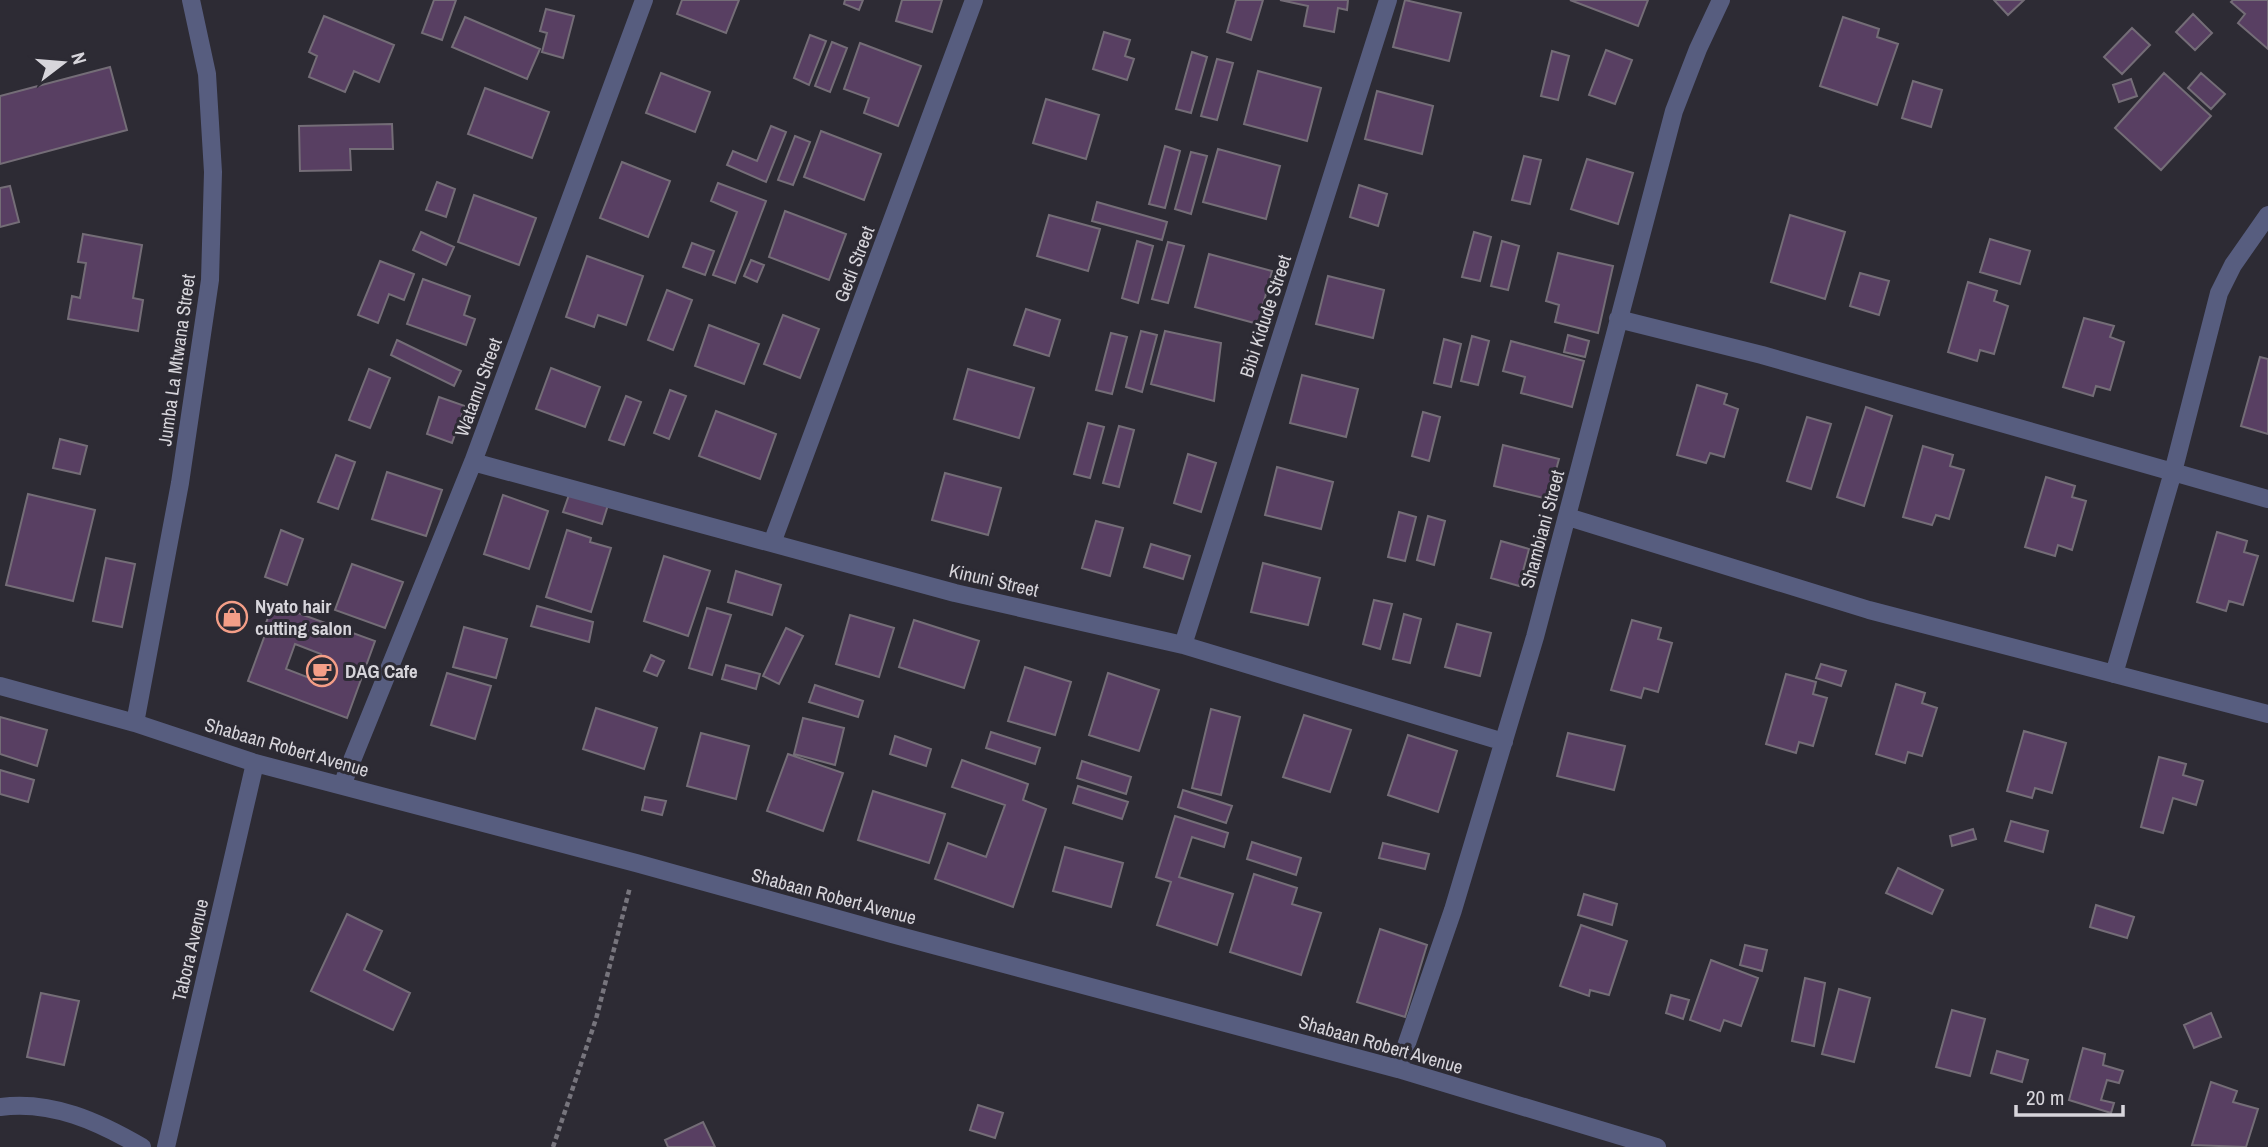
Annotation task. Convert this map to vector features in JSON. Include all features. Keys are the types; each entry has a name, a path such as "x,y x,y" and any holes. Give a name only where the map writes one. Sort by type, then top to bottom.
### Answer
{"street":[{"name":"Jumba La Mtwana Street","path":"135,723 180,483 210,280 213,172 208,86 191,0"},
{"name":"Watamu Street","path":"342,785 473,462 644,0"},
{"name":"Gedi Street","path":"772,543 974,0"},
{"name":"Bibi Kidude Street","path":"1183,645 1388,0"},
{"name":"Shambiani Street","path":"1398,1069 1453,910 1504,742 1568,517 1674,111 1721,0"},
{"path":"2114,674 2173,472 2219,293 2233,265 2268,215"},
{"path":"1618,319 1762,355 2268,499"},
{"name":"Kinuni Street","path":"473,462 955,593 1183,645 1504,742"},
{"path":"1568,517 1870,610 2268,714"},
{"name":"Shabaan Robert Avenue","path":"0,686 135,723 255,763 1398,1069 1657,1147"},
{"name":"Tabora Avenue","path":"166,1147 255,763"},
{"path":"0,1107 46,1107 80,1116 116,1131 142,1147"}],"path":[{"path":"552,1147 596,1019 636,863"}],"building":[{"path":"434,0 456,0 442,40 422,33"},
{"path":"682,0 739,0 726,33 677,14"},
{"path":"845,0 863,0 859,10 844,4"},
{"path":"902,0 942,0 932,32 896,21"},
{"path":"1236,0 1263,0 1251,40 1227,32"},
{"path":"1280,0 1348,0 1347,10 1338,8 1334,32 1304,26 1308,6"},
{"path":"1405,0 1461,13 1449,61 1393,47"},
{"path":"1570,0 1648,0 1638,26"},
{"path":"1994,0 2024,0 2008,15"},
{"path":"2268,0 2268,49 2238,23 2245,14 2231,2"},
{"path":"546,9 574,16 563,58 542,52 547,33 540,31"},
{"path":"2193,14 2212,33 2195,50 2176,32"},
{"path":"324,16 394,45 379,82 354,71 345,92 309,77 317,56 309,52"},
{"path":"465,17 540,49 527,79 452,47"},
{"path":"1843,17 1879,29 1877,37 1898,44 1877,105 1820,86"},
{"path":"2132,28 2150,45 2122,74 2104,57"},
{"path":"1104,32 1130,40 1125,56 1134,59 1127,80 1093,69"},
{"path":"810,35 826,41 809,85 794,78"},
{"path":"832,42 847,48 830,92 815,86"},
{"path":"860,43 921,66 898,126 864,113 869,98 844,89"},
{"path":"1606,50 1632,60 1615,104 1589,95"},
{"path":"1552,51 1569,56 1558,100 1541,96"},
{"path":"1192,52 1207,57 1191,113 1176,109"},
{"path":"1217,59 1233,63 1217,120 1201,116"},
{"path":"110,67 127,130 0,164 0,96"},
{"path":"1258,71 1321,88 1307,141 1244,124"},
{"path":"661,73 710,92 695,132 646,113"},
{"path":"2164,73 2211,116 2161,170 2115,128"},
{"path":"2201,73 2225,94 2211,109 2188,88"},
{"path":"2131,79 2137,96 2119,102 2113,85"},
{"path":"1913,81 1942,90 1931,127 1902,118"},
{"path":"485,88 549,112 532,158 468,134"},
{"path":"1377,91 1433,106 1422,154 1365,139"},
{"path":"1046,99 1099,115 1086,159 1033,143"},
{"path":"392,124 393,149 350,149 351,170 300,171 299,126"},
{"path":"771,126 786,132 766,182 727,165 733,151 757,161"},
{"path":"821,131 881,154 864,200 804,177"},
{"path":"795,136 810,142 793,185 778,180"},
{"path":"1165,146 1180,151 1165,208 1149,204"},
{"path":"1218,149 1280,166 1266,219 1203,202"},
{"path":"1191,152 1207,156 1191,214 1175,209"},
{"path":"1524,156 1541,160 1530,204 1512,200"},
{"path":"1587,159 1633,173 1618,224 1571,209"},
{"path":"622,162 670,181 648,237 600,218"},
{"path":"437,182 455,189 446,217 426,210"},
{"path":"718,183 766,201 735,283 713,275 737,212 711,201"},
{"path":"1359,185 1387,194 1378,226 1350,217"},
{"path":"10,186 19,222 0,227 0,188"},
{"path":"474,195 536,218 519,265 458,242"},
{"path":"1097,202 1167,222 1162,240 1092,221"},
{"path":"785,211 846,234 829,280 769,257"},
{"path":"1049,215 1100,229 1088,271 1037,256"},
{"path":"1790,215 1845,232 1825,299 1771,282"},
{"path":"421,232 454,247 446,265 413,250"},
{"path":"1474,232 1491,237 1480,281 1462,277"},
{"path":"83,234 142,245 133,298 143,300 138,331 68,319 72,296 80,298 86,263 78,262"},
{"path":"1990,239 2030,251 2020,284 1980,272"},
{"path":"1137,241 1153,246 1138,303 1122,298"},
{"path":"1502,241 1519,246 1508,290 1491,286"},
{"path":"1168,242 1184,246 1168,303 1152,299"},
{"path":"692,243 714,251 705,275 683,267"},
{"path":"1558,253 1613,266 1598,333 1555,322 1559,305 1546,301"},
{"path":"1209,254 1272,271 1258,324 1195,307"},
{"path":"587,256 643,276 626,325 598,315 594,327 566,317"},
{"path":"751,260 764,265 757,282 744,276"},
{"path":"380,261 414,274 404,300 389,294 378,323 358,315"},
{"path":"1860,273 1889,281 1879,315 1850,306"},
{"path":"1328,276 1384,290 1373,338 1316,324"},
{"path":"423,279 470,296 464,315 475,319 466,345 407,324"},
{"path":"1968,282 1997,291 1994,301 2008,306 1994,354 1980,350 1977,361 1948,352"},
{"path":"667,290 692,300 673,350 648,340"},
{"path":"1026,309 1060,320 1049,356 1014,345"},
{"path":"783,315 819,329 800,378 764,364"},
{"path":"2084,318 2114,326 2110,337 2124,342 2110,390 2096,386 2093,396 2063,387"},
{"path":"709,325 759,344 744,384 695,366"},
{"path":"1141,331 1157,335 1142,392 1126,387"},
{"path":"1165,331 1221,343 1214,401 1151,384"},
{"path":"1111,333 1127,337 1112,394 1096,390"},
{"path":"1568,335 1589,341 1585,357 1564,352"},
{"path":"1472,336 1489,341 1478,385 1461,381"},
{"path":"1444,339 1461,344 1451,387 1434,383"},
{"path":"397,340 461,371 454,386 391,355"},
{"path":"1511,341 1584,361 1572,407 1521,393 1525,377 1503,371"},
{"path":"2260,357 2268,359 2268,434 2241,426"},
{"path":"551,368 600,387 585,427 536,409"},
{"path":"369,369 390,378 370,428 349,420"},
{"path":"968,369 1034,388 1019,438 954,419"},
{"path":"1302,375 1358,389 1346,437 1290,423"},
{"path":"1697,385 1727,394 1724,404 1738,409 1724,457 1710,453 1706,463 1677,455"},
{"path":"670,390 686,396 669,439 654,433"},
{"path":"626,396 641,402 624,445 609,440"},
{"path":"439,397 465,406 452,443 427,434"},
{"path":"1866,407 1892,416 1864,506 1837,497"},
{"path":"716,411 776,434 760,479 699,456"},
{"path":"1423,412 1440,417 1429,461 1412,456"},
{"path":"1807,417 1831,424 1811,489 1787,481"},
{"path":"1088,423 1104,427 1090,478 1074,474"},
{"path":"1119,426 1134,430 1119,487 1103,483"},
{"path":"60,439 87,446 80,474 53,468"},
{"path":"1503,445 1559,459 1548,499 1494,486"},
{"path":"1923,446 1953,455 1950,466 1964,470 1949,519 1936,515 1932,525 1903,517"},
{"path":"1188,454 1216,463 1201,512 1174,503"},
{"path":"336,455 355,462 338,509 318,502"},
{"path":"1277,467 1333,482 1321,529 1265,515"},
{"path":"387,472 442,490 426,536 372,519"},
{"path":"945,473 1001,488 988,535 932,520"},
{"path":"2046,477 2075,486 2072,497 2086,501 2072,550 2058,545 2055,556 2025,547"},
{"path":"570,492 608,505 602,524 563,512"},
{"path":"28,494 95,510 73,601 6,585"},
{"path":"503,495 548,511 529,569 484,554"},
{"path":"1399,512 1416,517 1405,561 1388,557"},
{"path":"1428,516 1445,521 1434,565 1417,560"},
{"path":"1096,521 1123,528 1110,576 1082,568"},
{"path":"281,530 303,539 287,585 265,577"},
{"path":"567,530 591,538 590,542 611,548 591,612 546,597"},
{"path":"2217,532 2247,541 2244,552 2258,556 2243,605 2229,601 2226,611 2197,602"},
{"path":"1501,541 1529,549 1519,586 1491,578"},
{"path":"1151,544 1190,556 1183,579 1144,567"},
{"path":"664,556 710,571 688,636 644,621"},
{"path":"106,558 135,564 122,627 93,621"},
{"path":"1263,563 1320,578 1308,625 1251,612"},
{"path":"352,564 403,582 385,628 335,610"},
{"path":"736,571 781,585 772,615 728,602"},
{"path":"1374,600 1392,604 1380,649 1363,644"},
{"path":"273,604 375,641 347,718 248,681 269,624 266,623","holes":["295,644 321,654 312,679 286,669"]},
{"path":"537,606 593,622 589,642 531,626"},
{"path":"707,608 731,615 712,675 689,668"},
{"path":"1404,614 1421,619 1410,663 1393,659"},
{"path":"850,615 894,628 879,677 836,664"},
{"path":"914,620 979,641 964,688 899,667"},
{"path":"1632,620 1661,628 1658,639 1672,643 1658,692 1644,688 1641,698 1611,690"},
{"path":"1457,624 1491,633 1480,676 1445,667"},
{"path":"464,627 507,639 496,678 453,667"},
{"path":"786,628 803,636 779,684 763,676"},
{"path":"651,655 664,661 657,676 644,671"},
{"path":"1821,664 1846,671 1841,686 1816,678"},
{"path":"726,665 760,674 756,689 722,679"},
{"path":"1025,667 1071,682 1055,735 1008,721"},
{"path":"447,673 491,686 475,739 431,725"},
{"path":"1108,673 1159,690 1139,751 1089,735"},
{"path":"1786,674 1816,682 1813,694 1827,698 1813,746 1799,742 1796,753 1766,744"},
{"path":"1896,684 1925,693 1922,703 1937,708 1922,756 1908,752 1905,763 1876,754"},
{"path":"815,685 863,701 858,717 809,702"},
{"path":"596,708 657,728 644,769 583,749"},
{"path":"1211,709 1240,717 1221,795 1192,788"},
{"path":"1304,715 1351,730 1330,792 1283,777"},
{"path":"0,717 47,730 37,766 0,754"},
{"path":"803,718 844,728 835,765 794,754"},
{"path":"2024,731 2066,743 2052,793 2035,788 2032,798 2007,791"},
{"path":"991,732 1040,748 1035,764 986,748"},
{"path":"701,733 749,746 736,799 687,786"},
{"path":"1568,733 1625,746 1614,790 1557,776"},
{"path":"1408,735 1457,751 1438,812 1388,795"},
{"path":"895,736 931,749 926,766 890,754"},
{"path":"788,754 843,773 823,831 767,811"},
{"path":"2159,757 2186,764 2183,775 2203,781 2196,805 2173,798 2163,833 2141,827"},
{"path":"962,760 1028,784 1023,800 1046,809 1013,907 935,879 948,843 986,857 1005,805 952,787"},
{"path":"1082,761 1131,777 1126,794 1077,778"},
{"path":"0,770 34,780 28,802 0,794"},
{"path":"1078,786 1128,802 1122,819 1073,803"},
{"path":"1183,790 1232,806 1226,823 1178,807"},
{"path":"873,791 945,814 929,863 858,840"},
{"path":"645,797 666,801 662,815 642,810"},
{"path":"1175,816 1228,833 1224,847 1192,837 1179,877 1233,894 1217,945 1157,925 1171,882 1156,877"},
{"path":"2011,821 2048,831 2043,852 2005,841"},
{"path":"1973,829 1976,839 1952,846 1950,836"},
{"path":"1252,842 1301,858 1296,875 1247,859"},
{"path":"1383,843 1429,854 1425,869 1379,858"},
{"path":"1065,847 1123,863 1111,907 1053,891"},
{"path":"1898,868 1943,890 1932,914 1886,893"},
{"path":"1254,874 1297,888 1292,904 1321,913 1301,975 1230,952"},
{"path":"1584,894 1617,904 1612,925 1578,915"},
{"path":"2096,905 2134,917 2127,938 2090,927"},
{"path":"347,914 382,931 364,970 410,993 393,1030 311,991"},
{"path":"1581,925 1627,941 1609,995 1590,990 1589,996 1560,986"},
{"path":"1380,929 1427,945 1405,1017 1357,1002"},
{"path":"1745,945 1767,950 1762,971 1740,965"},
{"path":"1711,960 1758,978 1741,1026 1724,1020 1720,1031 1690,1020"},
{"path":"1805,978 1825,983 1814,1046 1792,1041"},
{"path":"1839,989 1870,998 1854,1062 1822,1054"},
{"path":"41,993 79,1001 64,1065 27,1057"},
{"path":"1671,995 1689,1000 1683,1019 1666,1013"},
{"path":"1952,1010 1985,1019 1970,1076 1936,1067"},
{"path":"2211,1013 2221,1037 2194,1048 2184,1025"},
{"path":"2083,1048 2105,1054 2103,1065 2123,1071 2119,1083 2107,1080 2101,1100 2114,1103 2111,1113 2069,1100"},
{"path":"1997,1051 2028,1060 2022,1082 1991,1073"},
{"path":"2211,1082 2237,1091 2233,1102 2258,1109 2246,1147 2192,1145"},
{"path":"978,1105 1003,1113 995,1138 970,1130"},
{"path":"703,1122 715,1147 668,1147 665,1140"}],"place":[{"name":"Nyato hair cutting salon","path":"232,617"},
{"name":"DAG Cafe","path":"322,671"}]}
